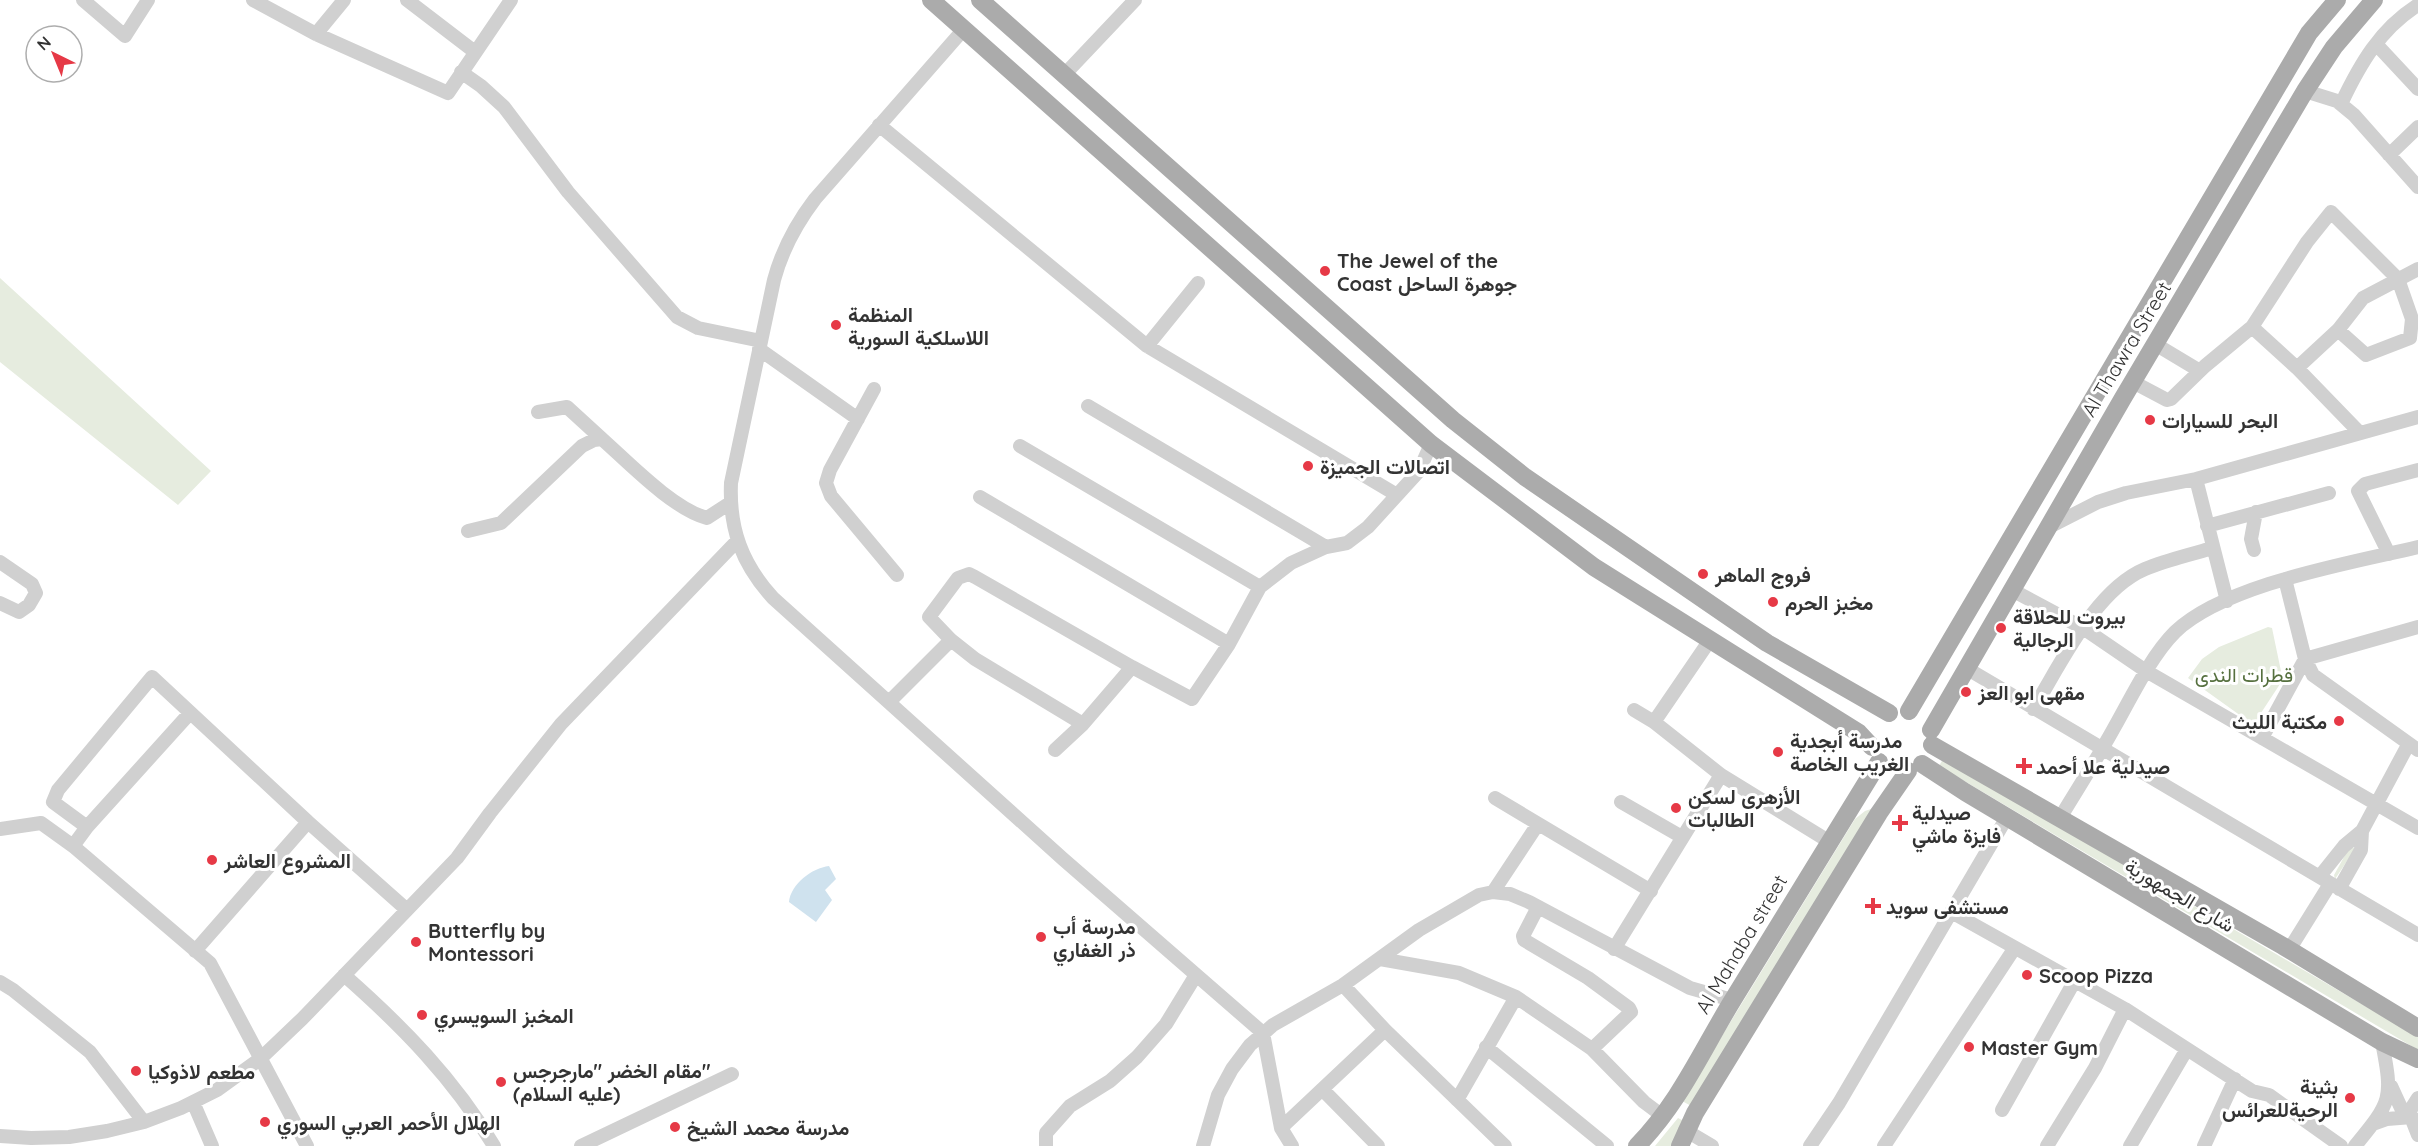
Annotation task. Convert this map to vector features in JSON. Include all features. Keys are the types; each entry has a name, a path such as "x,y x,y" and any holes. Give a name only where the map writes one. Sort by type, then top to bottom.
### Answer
{"main road":[{"path":"931,0 1431,444 1594,567 1859,733 1893,770 1915,767"},
{"path":"980,0 1453,420 1525,477 1767,643 1889,713"},
{"name":"Al Thawra Street","path":"1908,711 2309,33 2337,0"},
{"name":"Al Thawra Street","path":"1931,737 1966,668 2305,91 2334,47 2374,0"},
{"path":"2121,352 2131,361 2144,363"},
{"path":"2101,387 2113,390 2123,398"},
{"path":"1506,500 1525,477"},
{"path":"1782,685 1826,704 1833,698 1832,681"},
{"path":"1682,1138 1695,1113 1879,813 1915,767 1930,752 1931,737 1926,721 1908,711 1889,713 1875,727 1876,754"},
{"name":"شارع الجمهورية","path":"1931,737 2060,818 2289,950 2418,1028"},
{"name":"Al Mahaba street","path":"1637,1146 1664,1117 1675,1101 1732,1000 1857,799 1876,754"},
{"name":"شارع الجمهورية","path":"1915,767 2007,818 2382,1041 2418,1059"},
{"path":"1857,799 1868,800 1879,813"},
{"path":"1675,1101 1686,1110 1695,1113"}],"street":[{"path":"83,0 125,36 148,0"},
{"path":"252,0 316,34 448,93 511,0"},
{"path":"316,34 344,0"},
{"path":"407,0 475,52"},
{"path":"1064,75 1135,0"},
{"path":"2341,104 2357,69 2398,18 2418,5"},
{"path":"964,29 810,205 789,238 777,267 734,467 730,502 737,542 751,572 773,598 1263,1034 1281,1128 1292,1146"},
{"path":"2376,45 2418,89"},
{"path":"461,72 504,107 568,192 677,317 698,328 760,345 858,419"},
{"path":"2305,91 2341,104 2416,179"},
{"path":"879,125 1147,346 1397,495"},
{"path":"2390,155 2418,127"},
{"path":"2133,382 2167,400 2172,399 2200,371 2252,327 2307,242 2331,212 2398,279 2412,319 2414,338 2366,355 2338,330"},
{"path":"2297,368 2338,330 2363,298 2418,269"},
{"path":"1147,346 1198,283"},
{"path":"2252,327 2297,368 2360,433"},
{"path":"2155,344 2200,371"},
{"path":"874,389 828,474 827,488 831,496 897,575"},
{"path":"1088,406 1326,547"},
{"path":"538,412 567,407 677,503 697,515 706,518 730,502"},
{"path":"2049,527 2098,502 2126,493 2196,479 2418,417"},
{"path":"468,531 501,523 582,446 602,439"},
{"path":"1083,724 975,659 951,640 929,617 958,578 969,574 1192,699 1229,644 1260,587 1291,563 1326,547 1347,543 1368,527 1419,471 1431,444"},
{"path":"1020,446 1260,587"},
{"path":"2389,554 2358,491 2365,484 2418,470"},
{"path":"2196,479 2226,601"},
{"path":"2207,526 2329,493"},
{"path":"980,497 1229,644"},
{"path":"2254,550 2251,539 2256,512"},
{"path":"0,1136 69,1137 144,1122 217,1090 260,1059 462,852 561,724 737,542"},
{"path":"2060,818 2103,749 2146,670 2175,633 2203,611 2285,579 2418,547"},
{"path":"2033,709 2083,628 2113,590 2144,570 2212,548"},
{"path":"0,562 32,584 36,593 29,605 20,612 0,603"},
{"path":"2285,579 2305,659 2313,675 2413,747 2362,831 2344,846 2330,883 2289,950"},
{"path":"2012,590 2083,628 2146,670 2418,828"},
{"path":"2262,738 2305,659 2418,627"},
{"path":"889,702 951,640"},
{"path":"1654,722 1710,640"},
{"path":"1055,750 1083,724 1132,667"},
{"path":"1966,668 2418,935"},
{"path":"87,827 53,802 58,790 152,678 406,909"},
{"path":"1634,710 1654,722 1721,775 1830,843"},
{"path":"73,846 87,827 190,713"},
{"path":"1614,949 1721,775"},
{"path":"1495,798 1651,891"},
{"path":"1621,802 1682,837"},
{"path":"1817,1144 2007,818"},
{"path":"195,951 308,822"},
{"path":"0,828 41,823 73,846 210,963 307,1146"},
{"path":"1493,892 1538,824"},
{"path":"2330,883 2361,850 2362,831"},
{"path":"1203,1146 1224,1082 1240,1056 1263,1034 1283,1018 1342,985 1419,930 1479,895 1493,892 1510,894 1690,988 1732,1000"},
{"path":"1538,907 1523,936 1524,940 1588,978 1629,1008 1631,1012 1592,1049"},
{"path":"1953,913 2125,1010 2252,1090 2269,1095 2341,1146"},
{"path":"1884,1146 2014,949"},
{"path":"1380,959 1459,973 1516,997 1592,1049 1644,1102 1664,1117"},
{"path":"344,975 383,1009 427,1054 471,1110 494,1146"},
{"path":"1046,1146 1046,1133 1070,1106 1110,1082 1137,1058 1166,1024 1196,975"},
{"path":"2002,1110 2074,981"},
{"path":"0,982 90,1052 144,1122"},
{"path":"1342,985 1505,1146"},
{"path":"1457,1100 1516,997"},
{"path":"2047,1146 2096,1068 2125,1010"},
{"path":"1281,1128 1385,1030"},
{"path":"2382,1041 2390,1081 2402,1110 2412,1117"},
{"path":"1486,1047 1607,1146"},
{"path":"2130,1146 2187,1049"},
{"path":"581,1146 732,1074"},
{"path":"2204,1146 2235,1079"},
{"path":"2355,1146 2373,1124 2388,1098 2390,1081"},
{"path":"1323,1090 1378,1146"},
{"path":"2418,1098 2409,1112 2418,1135"},
{"path":"193,1102 212,1146"},
{"path":"2373,1124 2387,1119 2412,1117"},
{"path":"1682,1138 1712,1146"}],"green space":[{"path":"0,278 211,471 178,505 0,362"},
{"name":"قطرات الندى","path":"2268,627 2272,628 2282,676 2280,684 2255,726 2188,678 2202,659 2219,647"},
{"path":"1943,759 2418,1037 2418,1050 1939,766"},
{"path":"1871,809 1872,811 1695,1108 1682,1101 1855,819"},
{"path":"2349,848 2355,849 2335,879 2334,875"},
{"path":"1678,1118 1688,1123 1676,1146 1655,1146"}],"water":[{"path":"829,866 836,879 825,890 832,900 816,922 789,902 794,889 803,878 822,867"}],"place":[{"name":"The Jewel of the Coast جوهرة الساحل","path":"1325,271"},
{"name":"المنظمة اللاسلكية السورية","path":"836,325"},
{"name":"البحر للسيارات","path":"2150,420"},
{"name":"اتصالات الجميزة","path":"1308,466"},
{"name":"فروج الماهر","path":"1703,574"},
{"name":"مخبز الحرم","path":"1773,602"},
{"name":"بيروت للحلاقة الرجالية","path":"2001,628"},
{"name":"مقهى ابو العز","path":"1966,692"},
{"name":"مكتبة الليث","path":"2339,721"},
{"name":"مدرسة أبجدية الغريب الخاصة","path":"1778,752"},
{"name":"صيدلية علا أحمد","path":"2024,766"},
{"name":"الأزهري لسكن الطالبات","path":"1676,808"},
{"name":"صيدلية فايزة ماشي","path":"1900,823"},
{"name":"المشروع العاشر","path":"212,860"},
{"name":"مستشفى سويد","path":"1873,906"},
{"name":"مدرسة أب ذر الغفاري","path":"1041,937"},
{"name":"Butterfly by Montessori","path":"416,942"},
{"name":"Scoop Pizza","path":"2027,975"},
{"name":"المخبز السويسري","path":"422,1015"},
{"name":"Master Gym","path":"1969,1047"},
{"name":"مطعم لاذوكيا","path":"136,1071"},
{"name":"مقام الخضر \"مارجرجس\" (عليه السلام)","path":"501,1082"},
{"name":"بثينة الرحيةللعرائس","path":"2350,1098"},
{"name":"الهلال الأحمر العربي السوري","path":"265,1122"},
{"name":"مدرسة محمد الشيخ","path":"675,1127"}]}
